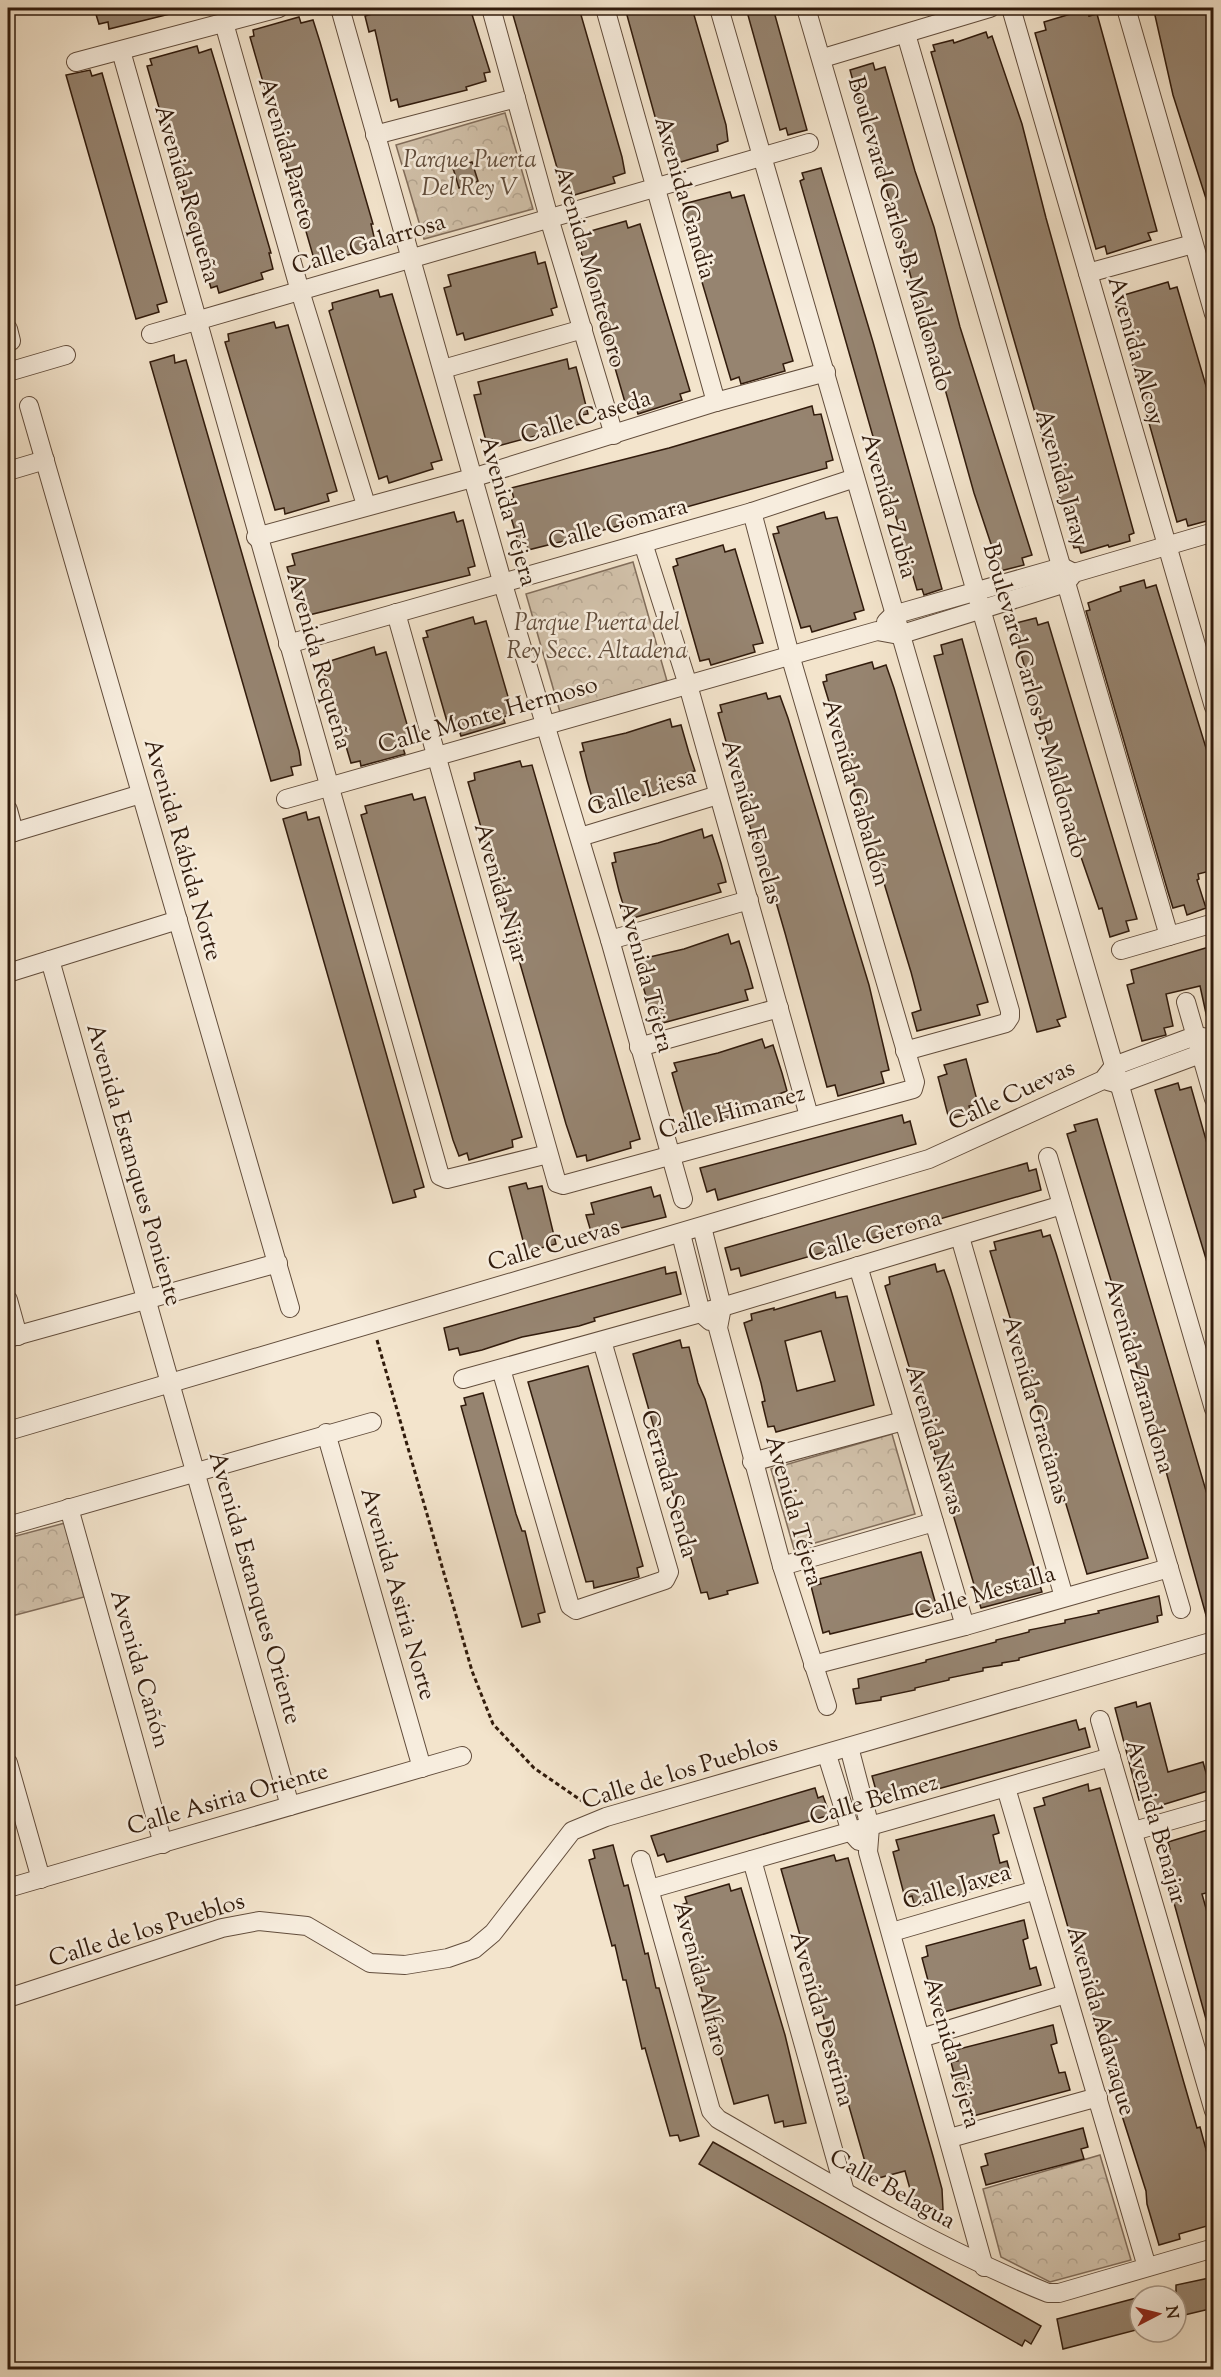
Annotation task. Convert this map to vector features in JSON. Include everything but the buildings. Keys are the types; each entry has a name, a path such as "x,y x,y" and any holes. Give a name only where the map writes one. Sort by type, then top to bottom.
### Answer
{"street":[{"path":"76,62 279,8"},
{"name":"Avenida Téjera","path":"340,8 472,478 610,940 683,1199"},
{"name":"Avenida Montedoro","path":"491,8 549,218 614,435"},
{"name":"Avenida Gandia","path":"605,8 716,402"},
{"name":"Avenida Zubia","path":"719,8 1011,1017 1006,1023 905,1051"},
{"name":"Boulevard Carlos B. Maldonado","path":"806,8 977,591 1112,1077 1214,1409"},
{"path":"822,58 990,8"},
{"name":"Avenida Alcoy","path":"1011,8 1214,707"},
{"path":"1126,8 1214,314"},
{"name":"Avenida Pareto","path":"224,23 300,291 366,505"},
{"name":"Avenida Jaray","path":"906,34 1067,574 1170,936"},
{"name":"Avenida Requeña","path":"121,51 198,320 256,537 330,786 440,1176 447,1179 548,1154"},
{"path":"375,135 516,98"},
{"name":"Calle Galarrosa","path":"151,334 809,143"},
{"path":"1088,273 1193,244"},
{"path":"443,369 583,329"},
{"path":"8,372 66,355"},
{"name":"Calle Caseda","path":"256,537 366,505 472,478 716,402 826,372"},
{"name":"Avenida Rábida Norte","path":"29,406 290,1308"},
{"path":"8,471 45,460"},
{"name":"Calle Gomara","path":"288,644 502,581 752,512 855,478"},
{"name":"Avenida Gabaldón","path":"752,512 790,655 915,1086"},
{"name":"Calle Monte Hermoso","path":"877,631 893,615 977,591 1067,574 1214,532"},
{"name":"Avenida Fonelas","path":"643,543 688,685 809,1116"},
{"name":"Calle Monte Hermoso","path":"286,799 877,631 899,635 982,610 1067,574"},
{"name":"Avenida Nijar","path":"396,614 548,1154 560,1185"},
{"path":"8,810 11,833 141,794"},
{"name":"Calle Liesa","path":"579,837 718,795"},
{"path":"610,940 748,900"},
{"path":"8,973 178,920"},
{"path":"1121,950 1214,923"},
{"name":"Avenida Estanques Poniente","path":"50,960 146,1301 172,1382"},
{"path":"1186,1002 1205,1042 1214,1099"},
{"path":"639,1047 779,1008"},
{"name":"Calle Cuevas","path":"8,1431 929,1159 1112,1077 1205,1042"},
{"name":"Calle Himanez","path":"560,1185 912,1089 915,1086"},
{"name":"Avenida Zarandona","path":"1048,1157 1181,1609"},
{"name":"Calle Gerona","path":"700,1313 1062,1205"},
{"name":"Avenida Téjera","path":"702,1227 722,1307 718,1328 782,1566 827,1706"},
{"path":"681,1234 700,1313 718,1328"},
{"name":"Avenida Gracianas","path":"960,1237 1064,1597"},
{"path":"8,1300 13,1337 278,1263"},
{"name":"Avenida Navas","path":"858,1266 965,1626"},
{"path":"463,1379 700,1313"},
{"name":"Cerrada Senda","path":"501,1369 570,1606 576,1610 665,1580 668,1576 602,1341"},
{"name":"Avenida Estanques Oriente","path":"172,1382 290,1806"},
{"path":"753,1462 903,1421"},
{"path":"8,1526 326,1433 372,1422"},
{"name":"Avenida Asiria Norte","path":"326,1433 422,1768"},
{"name":"Avenida Cañón","path":"69,1508 163,1844"},
{"path":"782,1566 934,1522"},
{"name":"Calle Mestalla","path":"813,1665 965,1626 1169,1568"},
{"name":"Calle de los Pueblos","path":"8,1998 222,1928 259,1921 307,1926 370,1963 405,1965 448,1958 474,1949 493,1933 572,1831 606,1817 827,1755 1214,1641"},
{"name":"Avenida Benajar","path":"1101,1720 1214,2111"},
{"name":"Avenida Téjera","path":"849,1748 870,1827 868,1852 950,2138 984,2267"},
{"name":"Avenida Téjera","path":"827,1755 852,1832 868,1852"},
{"name":"Calle Asiria Oriente","path":"8,1888 462,1756"},
{"name":"Calle Belmez","path":"650,1890 1111,1757"},
{"path":"8,1763 41,1879"},
{"name":"Avenida Adavaque","path":"1006,1788 1147,2267"},
{"path":"1134,1831 1214,1808"},
{"name":"Avenida Alfaro","path":"641,1860 711,2111"},
{"name":"Avenida Destrina","path":"752,1860 845,2192"},
{"name":"Calle Javea","path":"892,1932 1036,1890"},
{"path":"921,2038 1066,1994"},
{"path":"950,2138 1098,2097"},
{"name":"Calle Belagua","path":"711,2111 718,2119 845,2192 984,2267 1048,2293 1059,2293 1147,2267"},
{"path":"1147,2267 1214,2248"}],"path":[{"path":"373,1324 472,1671 493,1724 534,1768 606,1817"}],"green space":[{"name":"Parque Puerta Del Rey V","path":"505,113 533,209 424,239 396,145"},
{"name":"Parque Puerta del Rey Secc. Altadena","path":"633,562 667,681 560,712 526,594"},
{"path":"892,1434 915,1514 794,1549 771,1469"},
{"path":"65,1523 84,1597 8,1617 8,1538"},
{"path":"1100,2155 1131,2260 1050,2282 1001,2257 983,2189"}]}
